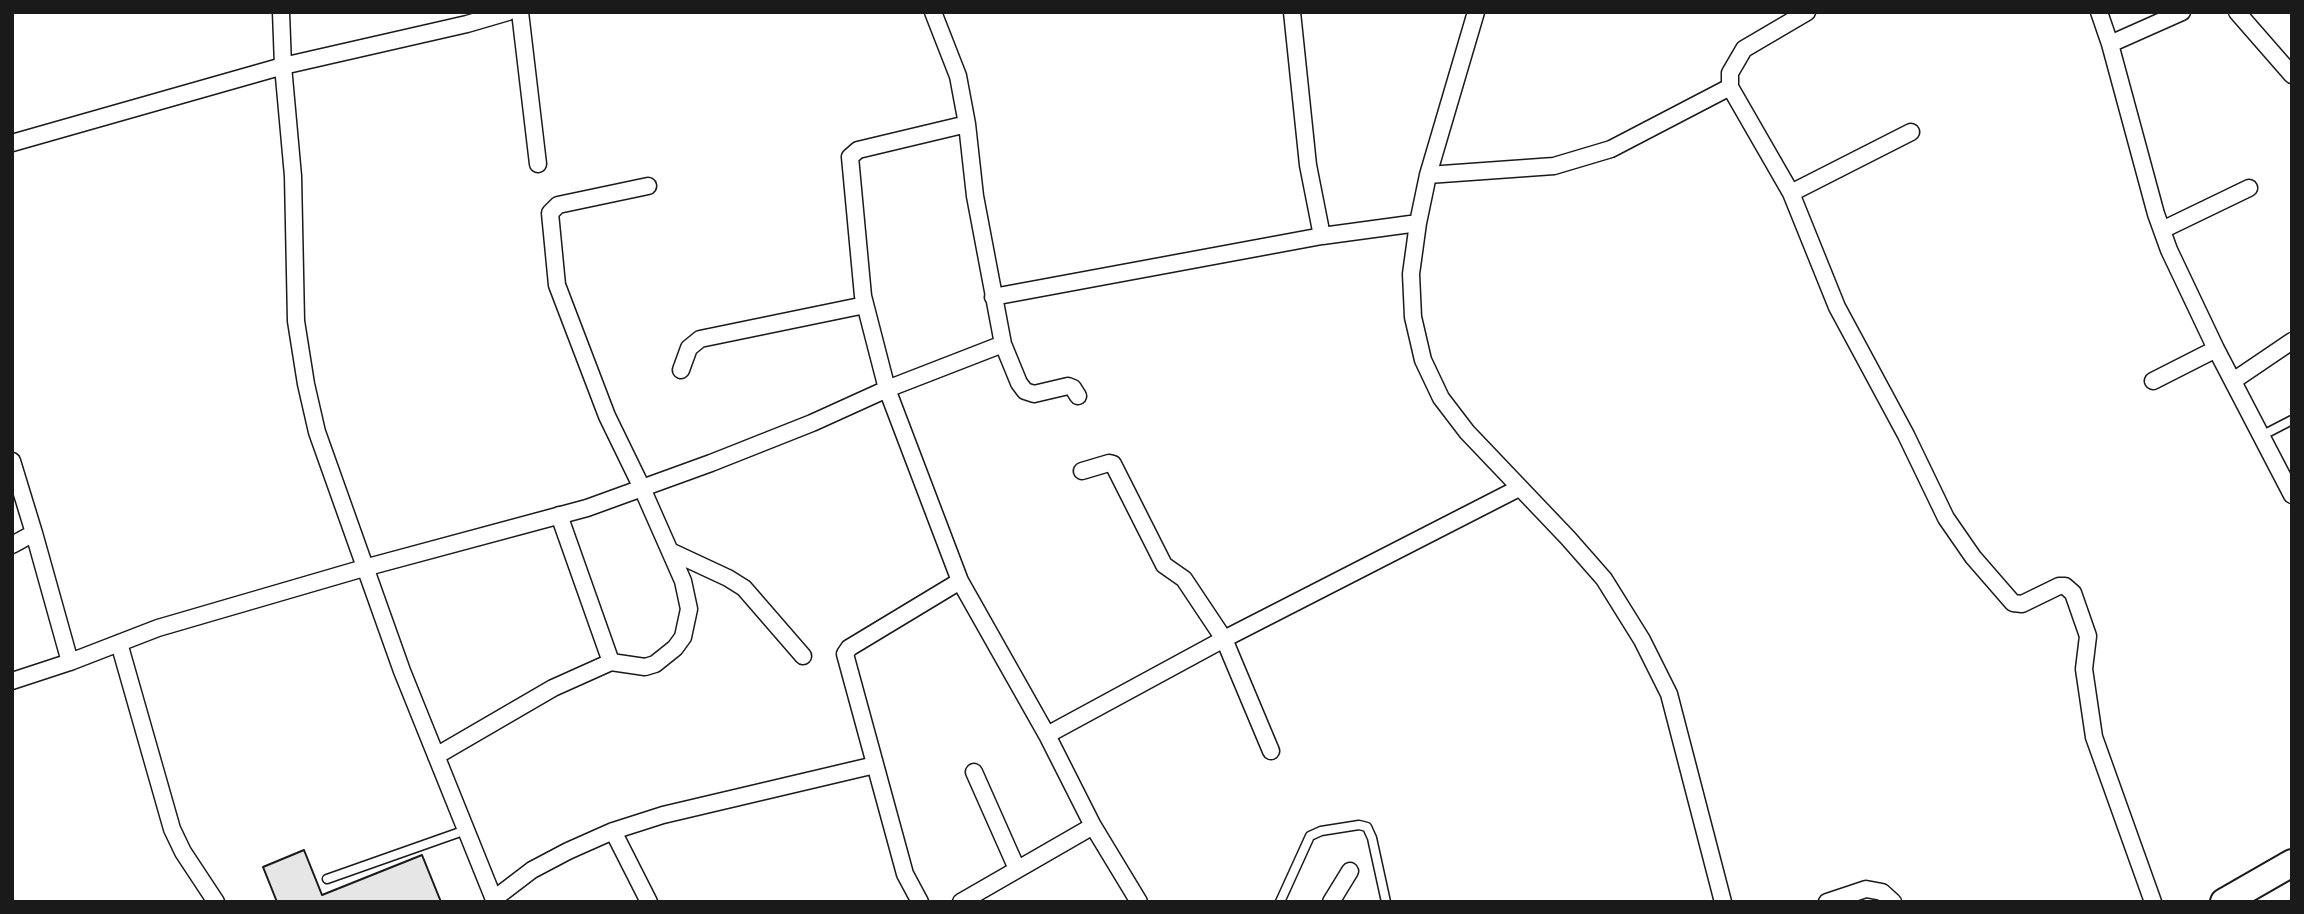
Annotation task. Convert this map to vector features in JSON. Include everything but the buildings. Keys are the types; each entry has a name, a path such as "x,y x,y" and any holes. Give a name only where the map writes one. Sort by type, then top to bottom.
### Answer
{"main road":[{"path":"2230,900 2292,863"}],"street":[{"path":"281,12 293,176 296,321 317,432 364,568 494,900 532,870 568,850 613,831 663,815 875,765"},
{"path":"12,143 283,65 467,24 508,12"},
{"path":"520,12 538,164"},
{"path":"933,12 958,76 967,124 975,196 1003,344 1025,391 1034,394 1068,386 1073,388 1078,396"},
{"path":"1292,12 1308,165 1322,236"},
{"path":"1476,12 1429,175 1418,223 1411,274 1413,317 1423,360 1441,398 1467,432 1604,579 1642,640 1669,694 1723,902"},
{"path":"1807,12 1744,50 1730,73 1730,87 1791,192 1837,307 1906,435 1952,528 2013,603 2022,604 2059,586 2065,586 2073,593 2088,635 2084,669 2094,737 2153,902"},
{"path":"2099,12 2162,230 2186,289 2292,495"},
{"path":"2110,44 2182,12"},
{"path":"2237,12 2292,75"},
{"path":"1429,175 1554,166 1600,153 1730,87"},
{"path":"967,124 858,150 850,157 865,305 887,389 960,581 1046,735 1093,826 1139,902"},
{"path":"1791,192 1911,132"},
{"path":"436,756 553,688 611,662 645,667 654,664 676,648 682,637 689,609 683,582 607,416 557,285 550,213 558,205 648,186"},
{"path":"2162,230 2249,188"},
{"path":"993,297 1322,236 1418,223"},
{"path":"681,370 692,344 705,338 865,305"},
{"path":"2233,381 2292,341"},
{"path":"12,681 158,628 364,568 587,508 812,423 887,389 1003,344"},
{"path":"2152,381 2216,349"},
{"path":"12,461 70,662"},
{"path":"1082,471 1113,464 1166,568 1184,579 1224,639 1271,751"},
{"path":"1046,735 1224,639 1519,488"},
{"path":"559,515 611,662"},
{"path":"12,545 34,533"},
{"path":"670,551 744,588 803,656"},
{"path":"920,902 905,874 845,658 846,651 960,581"},
{"path":"119,643 172,829 183,852 216,902"},
{"path":"974,772 1017,869"},
{"path":"961,902 1093,826"},
{"path":"613,831 649,902"},
{"path":"1331,902 1350,871"},
{"path":"1827,902 1866,889 1882,892 1893,902"}],"lane":[{"path":"2261,436 2292,420"},
{"path":"1280,902 1310,836 1321,831 1359,825 1367,827 1372,838 1386,902"},
{"path":"327,878 466,830"}]}
